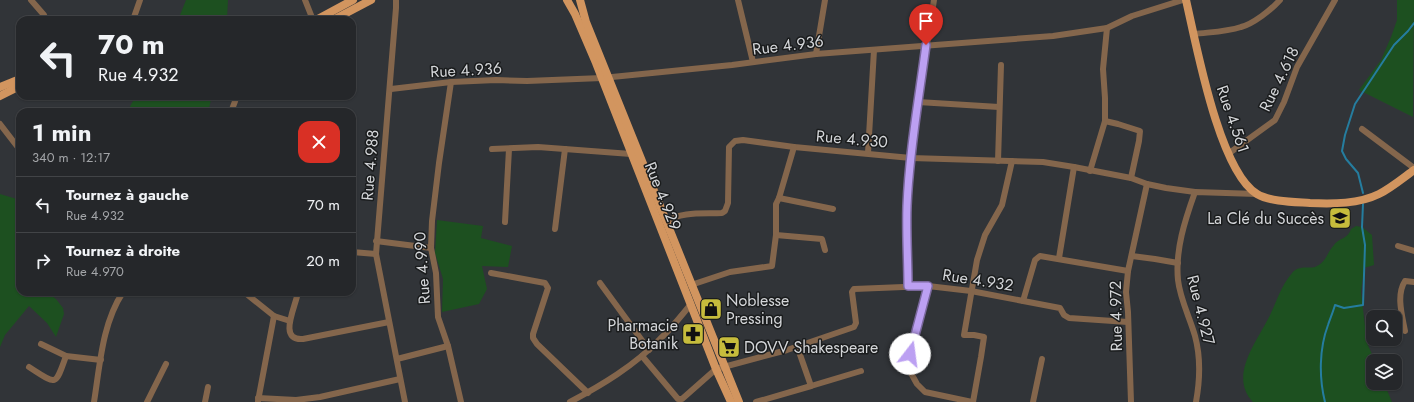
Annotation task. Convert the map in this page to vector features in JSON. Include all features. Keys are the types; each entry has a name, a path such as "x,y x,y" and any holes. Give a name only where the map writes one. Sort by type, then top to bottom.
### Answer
{"main road":[{"path":"322,16 353,0"},
{"path":"341,16 372,0"},
{"name":"Rue 4.929","path":"567,0 605,77 739,402"},
{"name":"Rue 4.929","path":"580,0 586,22 631,154 716,369 731,402"},
{"name":"Rue 4.561","path":"1185,0 1208,93 1224,146 1233,165 1245,182 1257,194"},
{"path":"0,87 16,81"},
{"path":"0,96 16,88"},
{"path":"1257,194 1270,198 1298,202 1351,202 1371,198 1381,194 1414,169"}],"street":[{"path":"31,0 44,16"},
{"path":"134,16 140,0"},
{"path":"305,0 312,16"},
{"name":"Rue 4.988","path":"396,0 391,89 376,254 405,402"},
{"path":"738,0 753,62"},
{"path":"816,54 825,0"},
{"path":"908,286 907,206 918,102 934,0"},
{"name":"Rue 4.936","path":"391,89 451,82 605,77 816,54 1053,36 1107,28 1132,16 1185,0"},
{"path":"1194,34 1242,27 1252,22 1280,0"},
{"name":"Rue 4.618","path":"1228,154 1275,120 1284,102 1297,67 1336,0"},
{"path":"1090,171 1105,121 1105,94 1102,73 1107,28"},
{"path":"868,153 874,50"},
{"path":"998,161 1001,65"},
{"name":"Rue 4.990","path":"451,82 438,170 432,221 431,248 436,273 438,317 448,346 461,402"},
{"path":"918,102 999,107"},
{"path":"1105,121 1140,131 1131,178"},
{"path":"0,124 16,145"},
{"path":"1362,129 1414,169"},
{"name":"Rue 4.930","path":"666,222 685,215 722,213 726,211 728,203 729,147 735,141 743,140 794,147 912,158 1043,162 1131,178 1147,184 1195,192"},
{"path":"492,148 509,149 538,147 631,154"},
{"path":"691,285 730,272 772,266 776,235 776,204 794,147"},
{"path":"505,222 509,149"},
{"path":"555,229 565,149"},
{"path":"928,286 910,354 912,375 917,384 925,392 972,402 984,337 964,335 971,291 985,235 1001,208 1012,161"},
{"path":"1059,258 1074,167"},
{"name":"Rue 4.972","path":"1131,402 1126,292 1128,271 1147,184"},
{"path":"1195,192 1257,194"},
{"name":"Rue 4.927","path":"1195,192 1183,228 1178,263 1178,282 1196,337 1200,359 1200,380 1196,402"},
{"path":"779,198 833,209"},
{"path":"776,235 822,239 825,250"},
{"path":"376,241 431,248"},
{"path":"1398,246 1414,250"},
{"path":"356,252 376,254"},
{"path":"1022,301 1038,257 1040,256 1059,258 1128,271"},
{"path":"1132,256 1178,263"},
{"path":"491,272 545,283 547,285 548,288 533,338 537,344 588,393"},
{"path":"1405,331 1401,307 1402,290 1405,281 1414,282"},
{"path":"600,284 649,350"},
{"name":"Rue 4.932","path":"642,356 678,399 682,399 716,369 797,346 855,325 852,292 854,289 928,286 971,291 1060,308 1064,315 1069,318 1128,322"},
{"path":"94,402 110,319 116,302 120,296"},
{"path":"249,296 274,316 290,321"},
{"path":"297,296 290,321 289,332 290,336 299,340 389,322"},
{"path":"570,402 588,393 642,356 661,339 691,304"},
{"path":"274,316 258,400 296,400 320,397 400,379"},
{"path":"41,344 66,356 101,360"},
{"path":"397,360 448,346"},
{"path":"797,346 810,386"},
{"path":"29,367 49,380 54,381 58,378 66,356"},
{"path":"1033,402 1042,359"},
{"path":"147,402 166,364"},
{"path":"756,402 861,371"},
{"path":"204,402 208,387"}],"green space":[{"path":"186,0 228,0 227,16 180,16"},
{"path":"1397,0 1414,0 1413,117 1359,90 1381,60 1391,37 1397,20"},
{"path":"211,100 209,108 129,108 133,101"},
{"path":"0,194 16,199 16,296 52,296 63,308 64,314 56,337 47,323 29,306 5,335 0,347"},
{"path":"437,220 483,226 481,238 512,246 508,267 482,266 487,289 479,304 442,312 443,279 435,253"},
{"path":"1356,226 1362,227 1372,235 1374,265 1364,268 1361,292 1366,346 1368,346 1372,354 1366,354 1366,390 1387,390 1392,402 1253,402 1246,392 1243,382 1244,371 1251,350 1271,313 1284,284 1295,270 1314,267 1320,264 1336,242 1348,235 1351,229"}],"waterway":[{"path":"1363,193 1358,173 1346,159 1342,151 1345,135 1355,104 1394,45 1414,23"},
{"path":"1325,402 1321,373 1323,344 1335,305 1344,308 1363,305 1365,245 1362,227 1363,204"}],"place":[{"name":"La Clé du Succès","path":"1340,218"},
{"name":"Noblesse Pressing","path":"711,309"},
{"name":"Pharmacie Botanik","path":"693,334"},
{"name":"DOVV Shakespeare","path":"729,347"}],"route":[{"path":"910,354 928,286 908,286 907,231 907,206 918,102 926,45"}]}
